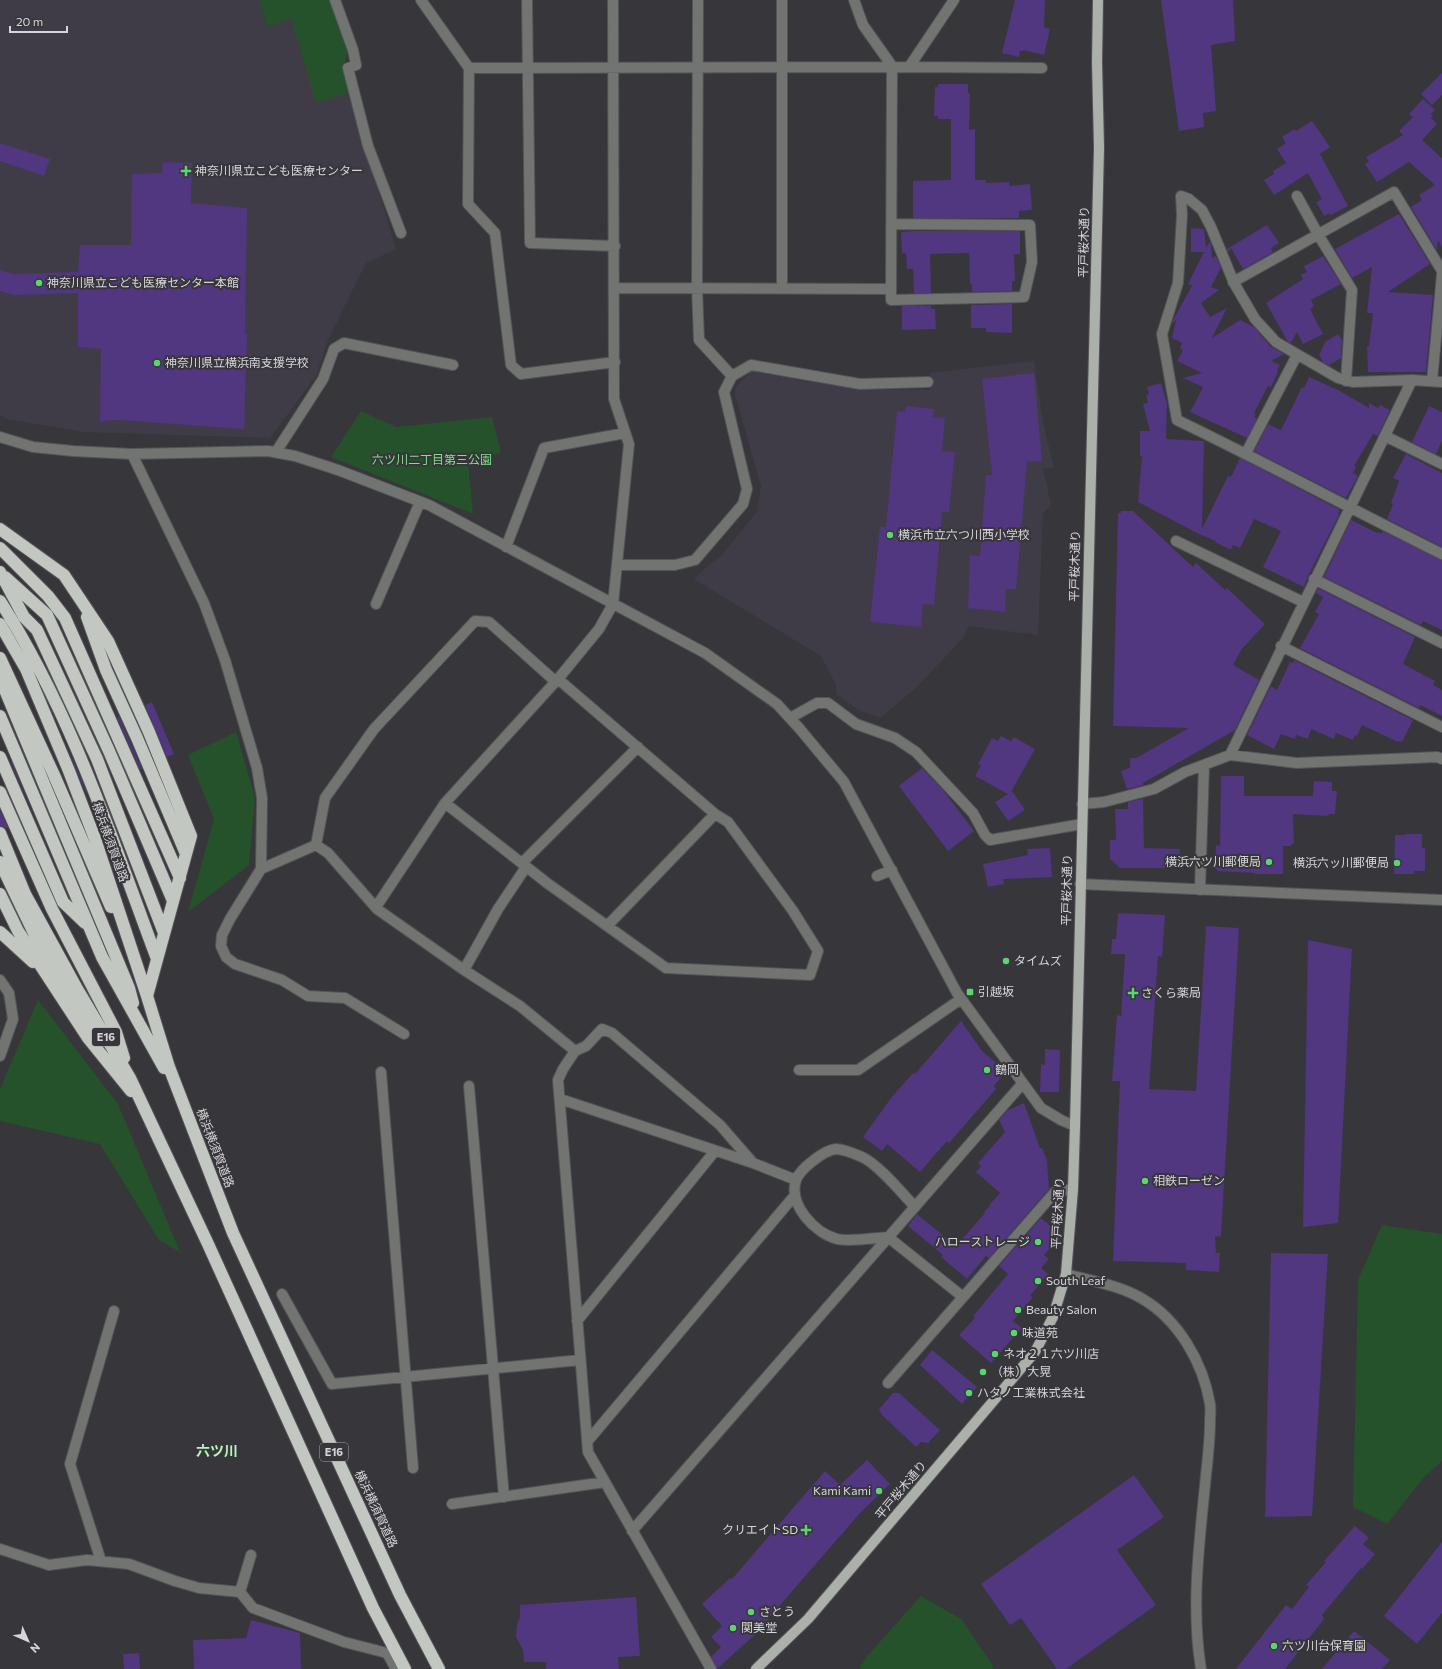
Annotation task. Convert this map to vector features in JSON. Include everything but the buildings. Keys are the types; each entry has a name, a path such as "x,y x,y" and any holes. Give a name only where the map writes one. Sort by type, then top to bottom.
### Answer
{"highway":[{"path":"0,529 64,575 108,641 191,836 147,996"},
{"path":"0,548 48,596 65,618 180,878"},
{"path":"0,572 47,615 109,751 173,901"},
{"path":"0,572 24,616 37,630 97,759 164,933"},
{"path":"0,601 17,628 65,720 84,763 157,959"},
{"name":"横浜横須賀道路","path":"0,624 26,669 69,771 95,839 179,1096 233,1233 400,1595 439,1669"},
{"path":"0,658 54,775 98,881 138,967"},
{"path":"0,678 129,988 136,1018"},
{"path":"0,716 102,957 179,1096"},
{"path":"0,757 64,902 89,928"},
{"path":"0,792 52,909 116,1032 130,1078"},
{"name":"E16","path":"0,833 25,894 76,987 130,1078 208,1244 373,1608 405,1669"},
{"path":"0,862 42,950 153,1126"},
{"path":"0,894 18,931 45,974 88,1038 130,1091"},
{"path":"0,932 45,974"}],"main road":[{"name":"平戸桜木通り","path":"756,1669 808,1619 1035,1352 1053,1317 1066,1274 1073,1189 1075,1126 1099,148 1097,62 1098,0"}],"street":[{"path":"336,0 353,50 356,65 348,68 368,146 401,233"},
{"path":"421,0 469,68 468,204 495,233 511,365 521,374 615,362"},
{"path":"527,0 530,243 615,246"},
{"path":"376,907 445,803 557,680 599,629 613,604 629,444 614,399 615,246 613,0"},
{"path":"698,0 697,288 699,340 732,376"},
{"path":"782,0 782,289"},
{"path":"854,0 863,25 892,66 891,224 891,300 1024,297 1032,262 1030,225 891,224"},
{"path":"909,67 954,0"},
{"path":"469,68 892,66 1042,68"},
{"path":"1233,282 1319,236 1394,192 1442,272 1437,381 1346,381 1338,378 1276,342 1255,319 1233,282 1211,227 1202,210 1189,199 1181,196 1182,215 1178,283 1162,334 1177,420 1246,453 1350,508 1442,554"},
{"path":"1298,196 1319,236 1352,290 1346,381"},
{"path":"615,288 891,289"},
{"path":"276,452 323,379 334,349 344,343 453,365"},
{"path":"1246,453 1297,355"},
{"path":"617,565 675,565 695,560 743,504 747,488 724,392 732,376 751,365 860,384 928,382"},
{"path":"1230,755 1314,579 1412,380"},
{"path":"506,547 544,448 626,433"},
{"path":"1385,436 1442,464"},
{"path":"0,437 33,447 73,452 132,454 268,451 295,456 338,470 420,502 705,653 777,704 844,782 961,999 1041,1108 1060,1120 1075,1126"},
{"path":"132,454 204,603 225,660 257,768 262,798 261,869 230,919 222,935 221,946 226,957 235,964 282,980 308,996 345,998 404,1034"},
{"path":"376,604 420,502"},
{"path":"1176,541 1303,602"},
{"path":"1314,579 1442,643"},
{"path":"316,845 325,798 374,729 475,621 489,622 638,747 715,814 728,822 795,909 818,951 810,975 666,968 608,925 547,883 445,803"},
{"path":"1282,646 1442,727"},
{"path":"790,718 817,703 828,703 856,724 895,738 916,752 973,814 985,835 990,840 1082,824"},
{"path":"464,970 524,865 638,747"},
{"path":"1082,804 1104,802 1154,789 1185,772 1230,755 1297,763 1436,757 1442,759"},
{"path":"1200,890 1204,765"},
{"path":"608,925 715,814"},
{"path":"261,869 316,845"},
{"path":"316,845 328,853 376,907 464,970 520,1006 576,1051"},
{"path":"876,876 892,870"},
{"path":"1080,884 1442,900"},
{"path":"0,980 10,993 13,1019 0,1056"},
{"path":"800,1070 858,1070 961,999"},
{"path":"711,1669 588,1452 558,1080 563,1069 576,1051 586,1046 602,1029 612,1033 720,1125 753,1163"},
{"path":"381,1072 413,1468"},
{"path":"632,1531 1023,1083"},
{"path":"469,1086 504,1497"},
{"path":"560,1099 753,1163 796,1180"},
{"path":"915,1207 878,1169 864,1158 836,1149 823,1154 806,1167 796,1180 795,1195 802,1213 811,1225 826,1236 839,1240 888,1237 963,1297"},
{"path":"577,1321 715,1151"},
{"path":"888,1383 1055,1192 1073,1189"},
{"path":"587,1442 795,1195"},
{"path":"1066,1274 1117,1288 1140,1297 1157,1309 1174,1326 1190,1347 1201,1372 1210,1404 1210,1439 1196,1574 1196,1614 1201,1669"},
{"path":"282,1294 332,1384 580,1360"},
{"path":"101,1561 70,1464 114,1311"},
{"path":"452,1504 605,1482"},
{"path":"0,1549 49,1565 87,1560 129,1564 199,1588 240,1592 253,1608 344,1642 387,1653 396,1669"},
{"path":"240,1592 251,1555"}],"shaded area":[{"name":"神奈川県立こども医療センター","path":"0,0 330,0 347,51 344,66 349,93 396,249 366,263 328,340 316,376 270,438 84,432 6,419 0,415"},
{"name":"横浜市立六つ川西小学校","path":"1034,361 1043,422 1054,468 1043,468 1051,505 1043,513 1038,635 969,626 963,638 917,687 880,718 860,711 836,694 836,685 821,656 694,579 712,562 720,557 757,512 761,486 735,395 735,388 751,371 861,389 930,390 929,373"}],"green space":[{"path":"259,0 330,0 347,51 344,66 349,93 316,103 291,18 267,27"},
{"name":"六ツ川二丁目第三公園","path":"361,411 396,427 492,417 501,453 468,462 473,514 331,457"},
{"path":"236,732 255,798 249,865 188,912 214,819 188,755"},
{"path":"38,1000 118,1104 180,1252 159,1240 100,1144 0,1121 0,1089"},
{"path":"1382,1225 1442,1234 1442,1461 1424,1477 1387,1524 1353,1507 1358,1280"},
{"path":"921,1596 961,1619 992,1664 993,1669 859,1669 868,1655"}],"place":[{"name":"神奈川県立こども医療センター","path":"186,171"},
{"name":"神奈川県立こども医療センター本館","path":"39,283"},
{"name":"神奈川県立横浜南支援学校","path":"157,363"},
{"name":"横浜市立六つ川西小学校","path":"890,535"},
{"name":"横浜六ツ川郵便局","path":"1269,862"},
{"name":"横浜六ッ川郵便局","path":"1397,863"},
{"name":"タイムズ","path":"1006,961"},
{"name":"引越坂","path":"970,992"},
{"name":"さくら薬局","path":"1133,993"},
{"name":"鶴岡","path":"987,1070"},
{"name":"相鉄ローゼン","path":"1145,1181"},
{"name":"ハローストレージ","path":"1038,1242"},
{"name":"South Leaf","path":"1038,1281"},
{"name":"Beauty Salon","path":"1018,1310"},
{"name":"味道苑","path":"1014,1333"},
{"name":"ネオ２１六ツ川店","path":"995,1354"},
{"name":"（株）大晃","path":"983,1372"},
{"name":"ハタノ工業株式会社","path":"969,1393"},
{"name":"Kami Kami","path":"879,1491"},
{"name":"クリエイトSD","path":"806,1530"},
{"name":"さとう","path":"751,1612"},
{"name":"関美堂","path":"733,1628"},
{"name":"六ツ川台保育園","path":"1274,1646"}],"district":[{"name":"六ツ川","path":"217,1451"}]}
